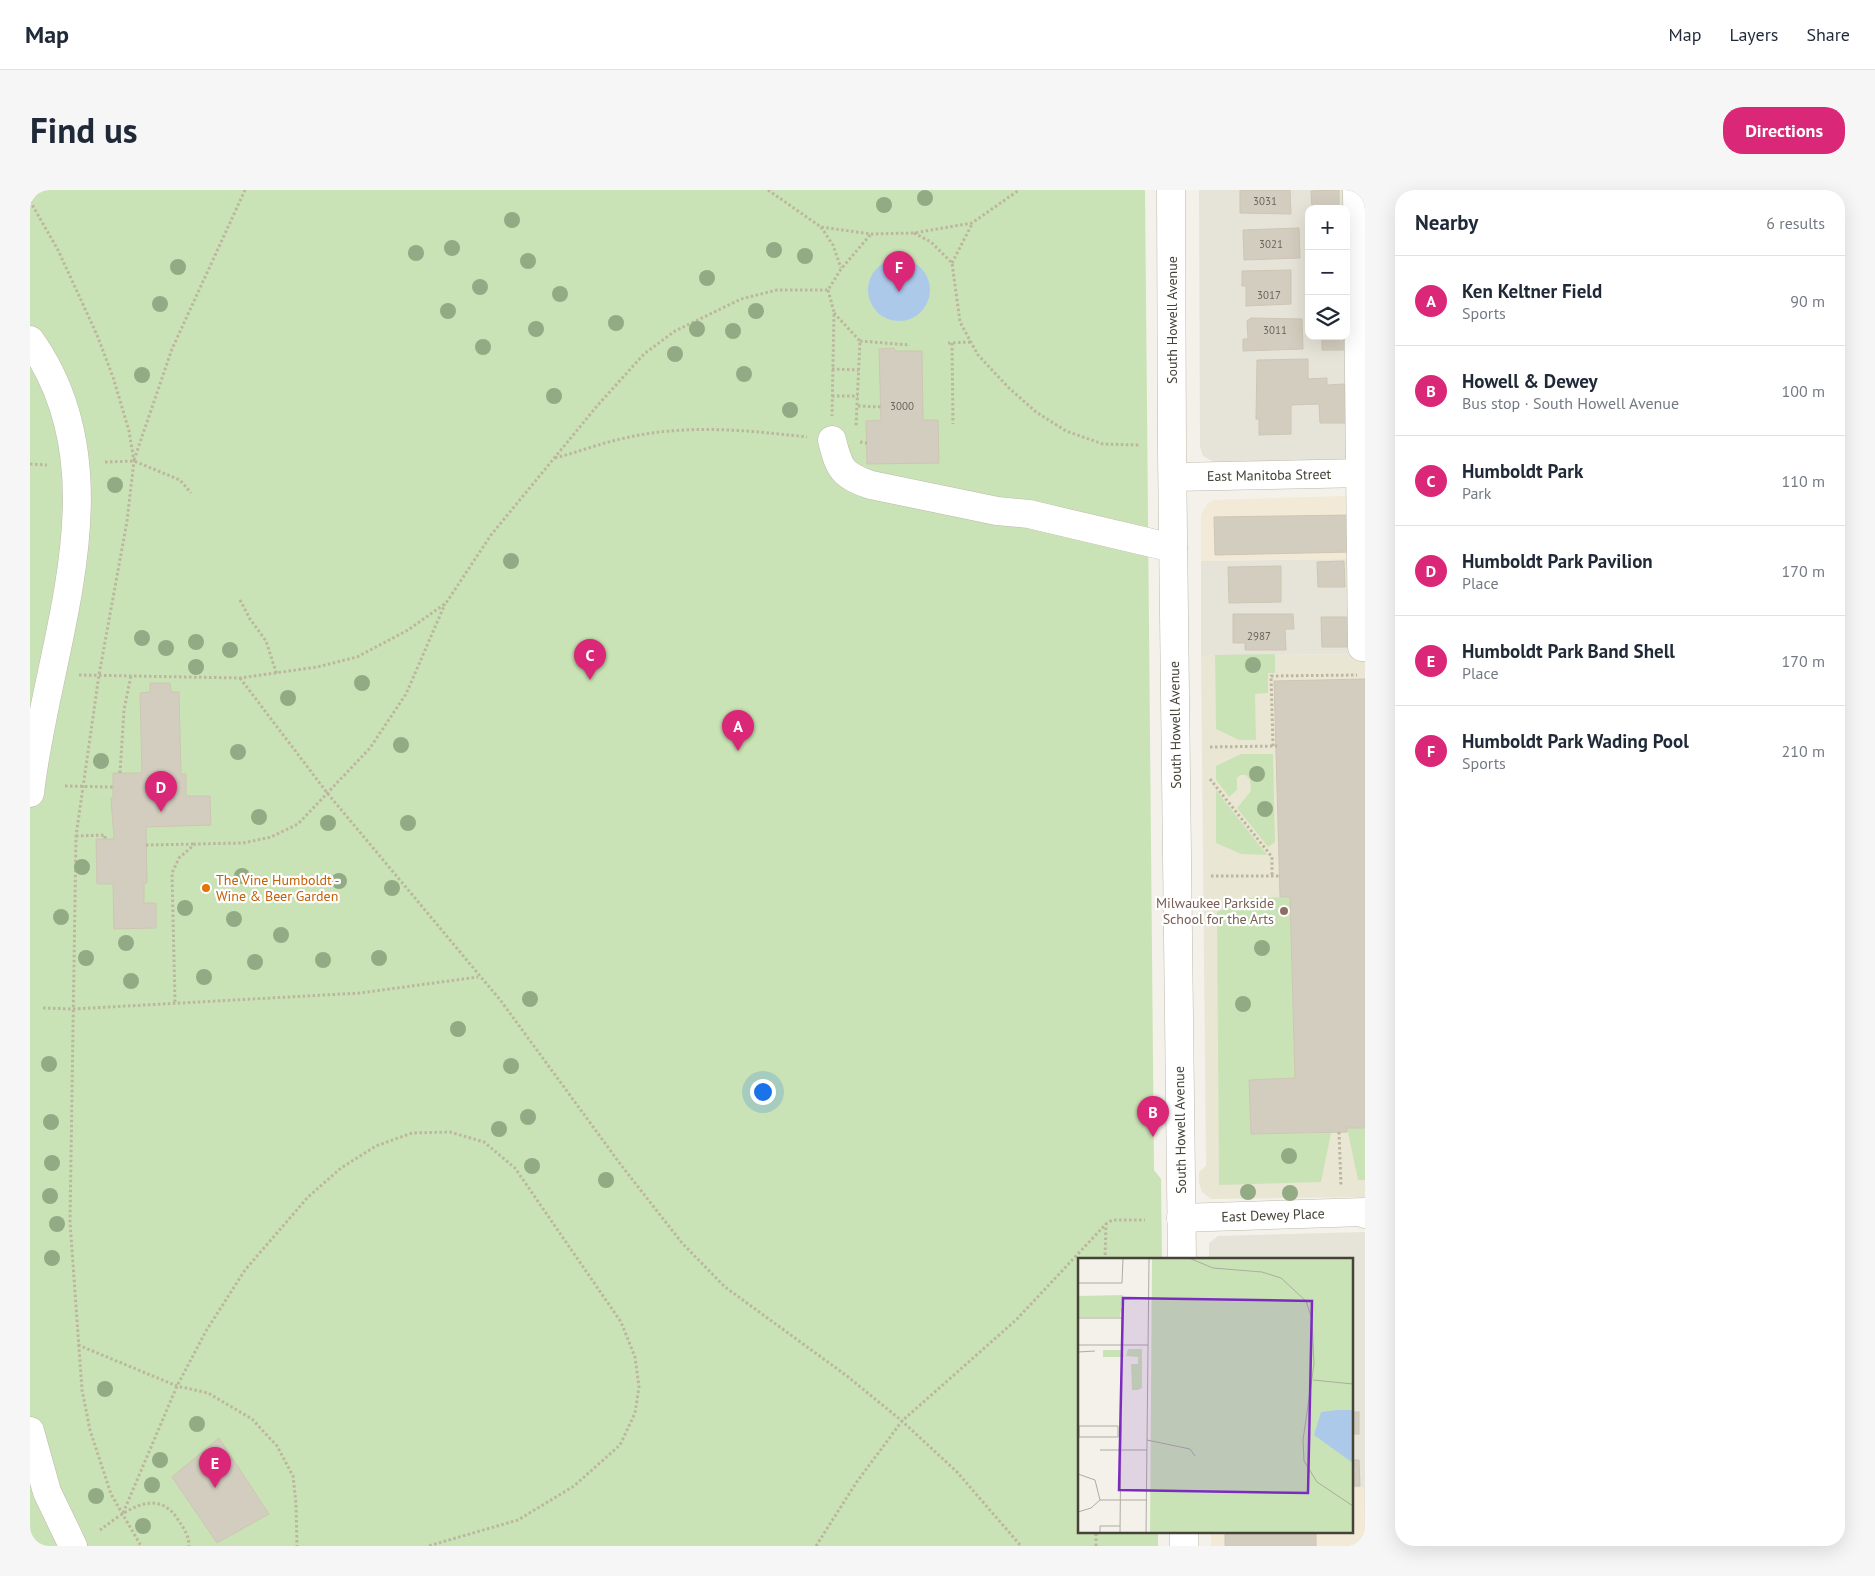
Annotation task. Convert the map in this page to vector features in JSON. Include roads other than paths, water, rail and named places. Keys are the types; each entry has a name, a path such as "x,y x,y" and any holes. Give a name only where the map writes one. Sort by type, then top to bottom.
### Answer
{"street":[{"name":"South Howell Avenue","path":"1171,190 1172,476 1182,1258"},
{"path":"1357,190 1363,473 1362,647"},
{"path":"30,340 42,358 68,418 76,463 77,512 73,562 30,793"},
{"path":"843,436 838,466 851,478 871,485 997,511 1029,514 1139,542 1173,548"},
{"name":"East Manitoba Street","path":"1172,476 1363,473"},
{"name":"East Dewey Place","path":"1181,1218 1365,1213"},
{"path":"30,1431 47,1492 73,1546"}],"water":[{"path":"899,259 911,262 921,268 927,278 930,290 927,302 921,312 911,318 899,321 887,318 877,312 871,302 868,290 871,278 877,268 887,262"}],"place":[{"name":"Humboldt Park Wading Pool","path":"899,292"},
{"name":"Humboldt Park","path":"590,680"},
{"name":"Ken Keltner Field","path":"738,751"},
{"name":"Humboldt Park Pavilion","path":"161,812"},
{"name":"The Vine Humboldt - Wine & Beer Garden","path":"206,888"},
{"name":"Milwaukee Parkside School for the Arts","path":"1284,911"},
{"name":"Howell & Dewey","path":"1153,1137"},
{"name":"Humboldt Park Band Shell","path":"215,1488"}]}
